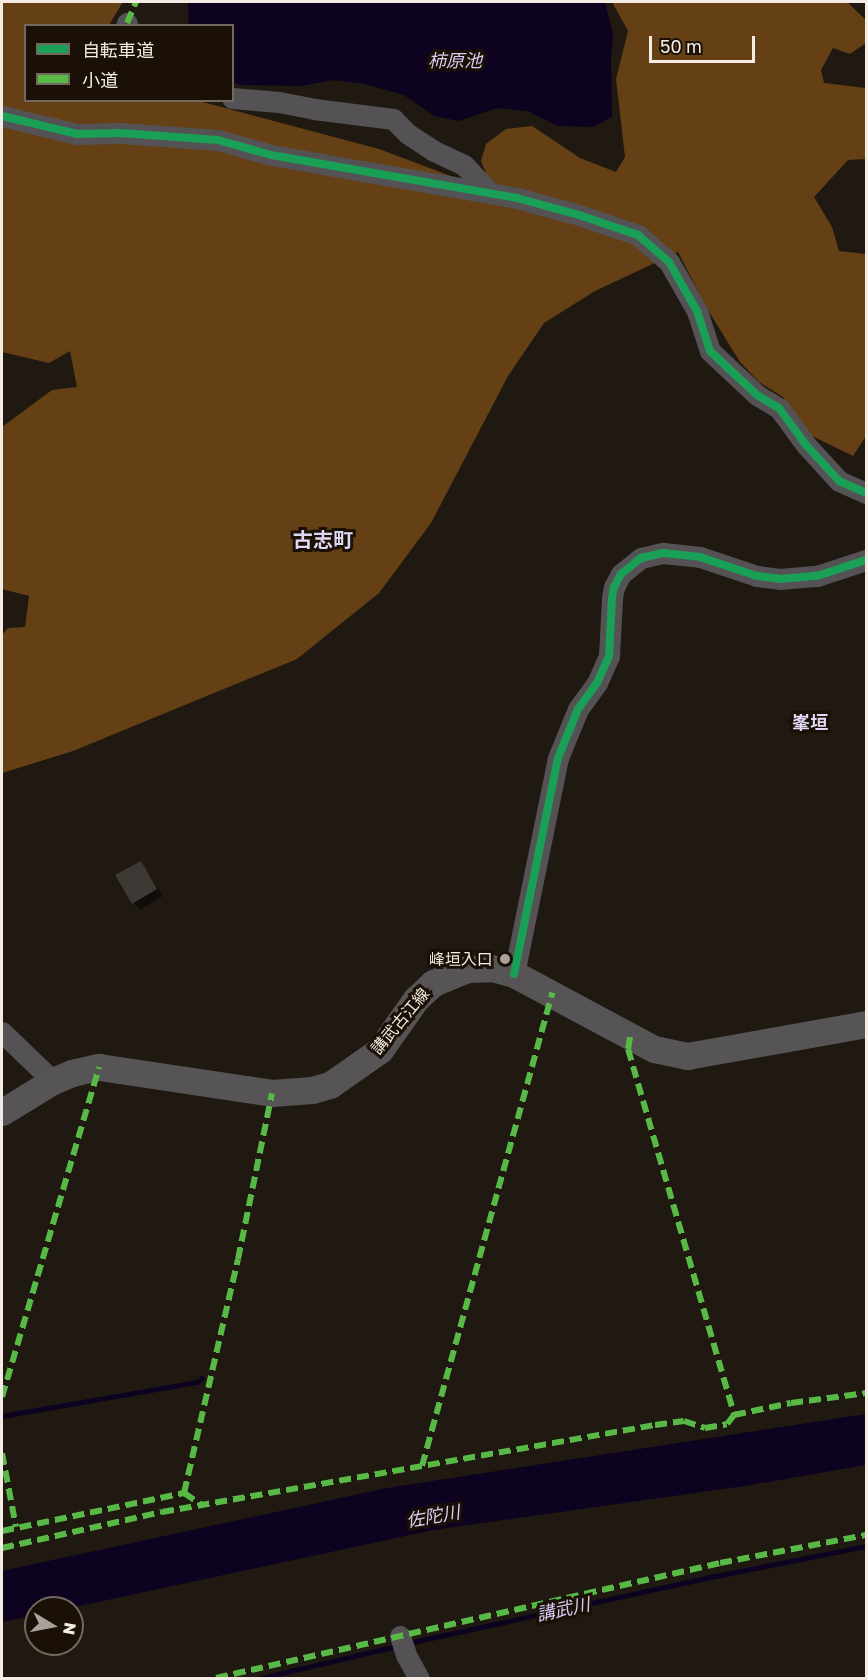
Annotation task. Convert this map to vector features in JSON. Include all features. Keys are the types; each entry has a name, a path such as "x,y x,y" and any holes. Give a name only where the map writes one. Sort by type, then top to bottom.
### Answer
{"main road":[{"name":"講武古江線","path":"2,1112 54,1081 72,1073 99,1067 272,1093 312,1090 341,1080 380,1050 416,999 433,983 468,969 492,968 514,974 654,1049 687,1056 867,1024"}],"street":[{"path":"234,98 279,102 393,119 408,134 464,165 490,193"},
{"path":"2,116 76,134 120,133 218,140 271,155 490,193 579,215 638,235 669,262 697,311 710,351 757,395 779,408 806,445 839,481 867,493"},
{"path":"514,974 558,758 578,709 597,683 609,656 612,639 612,598 621,574 641,558 663,553 700,557 757,576 780,579 817,576 867,560"},
{"path":"2,1032 54,1081"},
{"path":"402,1644 419,1678"}],"shaded area":[{"path":"2,2 123,2 110,24 24,24 24,102 203,102 379,149 464,181 486,173 481,161 486,144 506,129 532,126 580,158 616,172 625,157 616,79 628,31 612,2 847,2 865,19 866,43 850,54 833,48 821,70 824,83 866,88 866,159 848,160 814,197 832,227 839,251 866,254 866,436 853,456 808,434 783,397 759,382 740,362 706,307 678,252 595,291 544,323 508,376 431,523 379,593 297,659 73,751 2,773 2,635 8,628 25,627 29,596 2,589 2,427 52,390 77,387 70,351 49,363 2,352"}],"water":[{"name":"柿原池","path":"188,2 605,2 613,35 612,117 593,127 558,126 527,111 497,108 459,121 434,116 404,95 365,84 333,80 301,86 241,85 234,82 234,24 189,24"},
{"name":"佐陀川","path":"866,1414 866,1465 744,1486 433,1530 84,1605 84,1596 24,1596 24,1617 2,1622 2,1571 387,1488"}],"building":[{"path":"141,861 157,889 132,904 115,875"}],"waterway":[{"path":"2,1416 197,1382 202,1378"},
{"name":"講武川","path":"408,1643 866,1546"},
{"name":"講武川","path":"261,1678 397,1646"}],"marked path":[{"path":"127,23 136,2"},
{"path":"422,1466 552,993"},
{"path":"630,1037 628,1049 734,1415"},
{"path":"2,1397 99,1067"},
{"path":"184,1493 238,1259 272,1093"},
{"path":"2,1548 162,1512 655,1425 684,1421 705,1428 727,1424 734,1415 791,1403 866,1393"},
{"path":"2,1453 16,1527"},
{"path":"2,1531 184,1493 203,1506"},
{"path":"216,1678 720,1563 866,1535"}],"cycle path":[{"path":"2,116 77,134 120,133 218,140 271,155 517,198 579,215 638,235 669,262 697,311 710,351 757,395 779,408 806,445 839,481 866,493"},
{"path":"514,974 558,758 578,709 597,683 609,656 612,598 614,587 621,574 641,558 663,553 700,557 757,576 780,579 817,576 866,560"}],"place":[{"name":"峰垣入口","path":"505,959"}],"district":[{"name":"古志町","path":"323,539"},
{"name":"峯垣","path":"810,722"}]}
